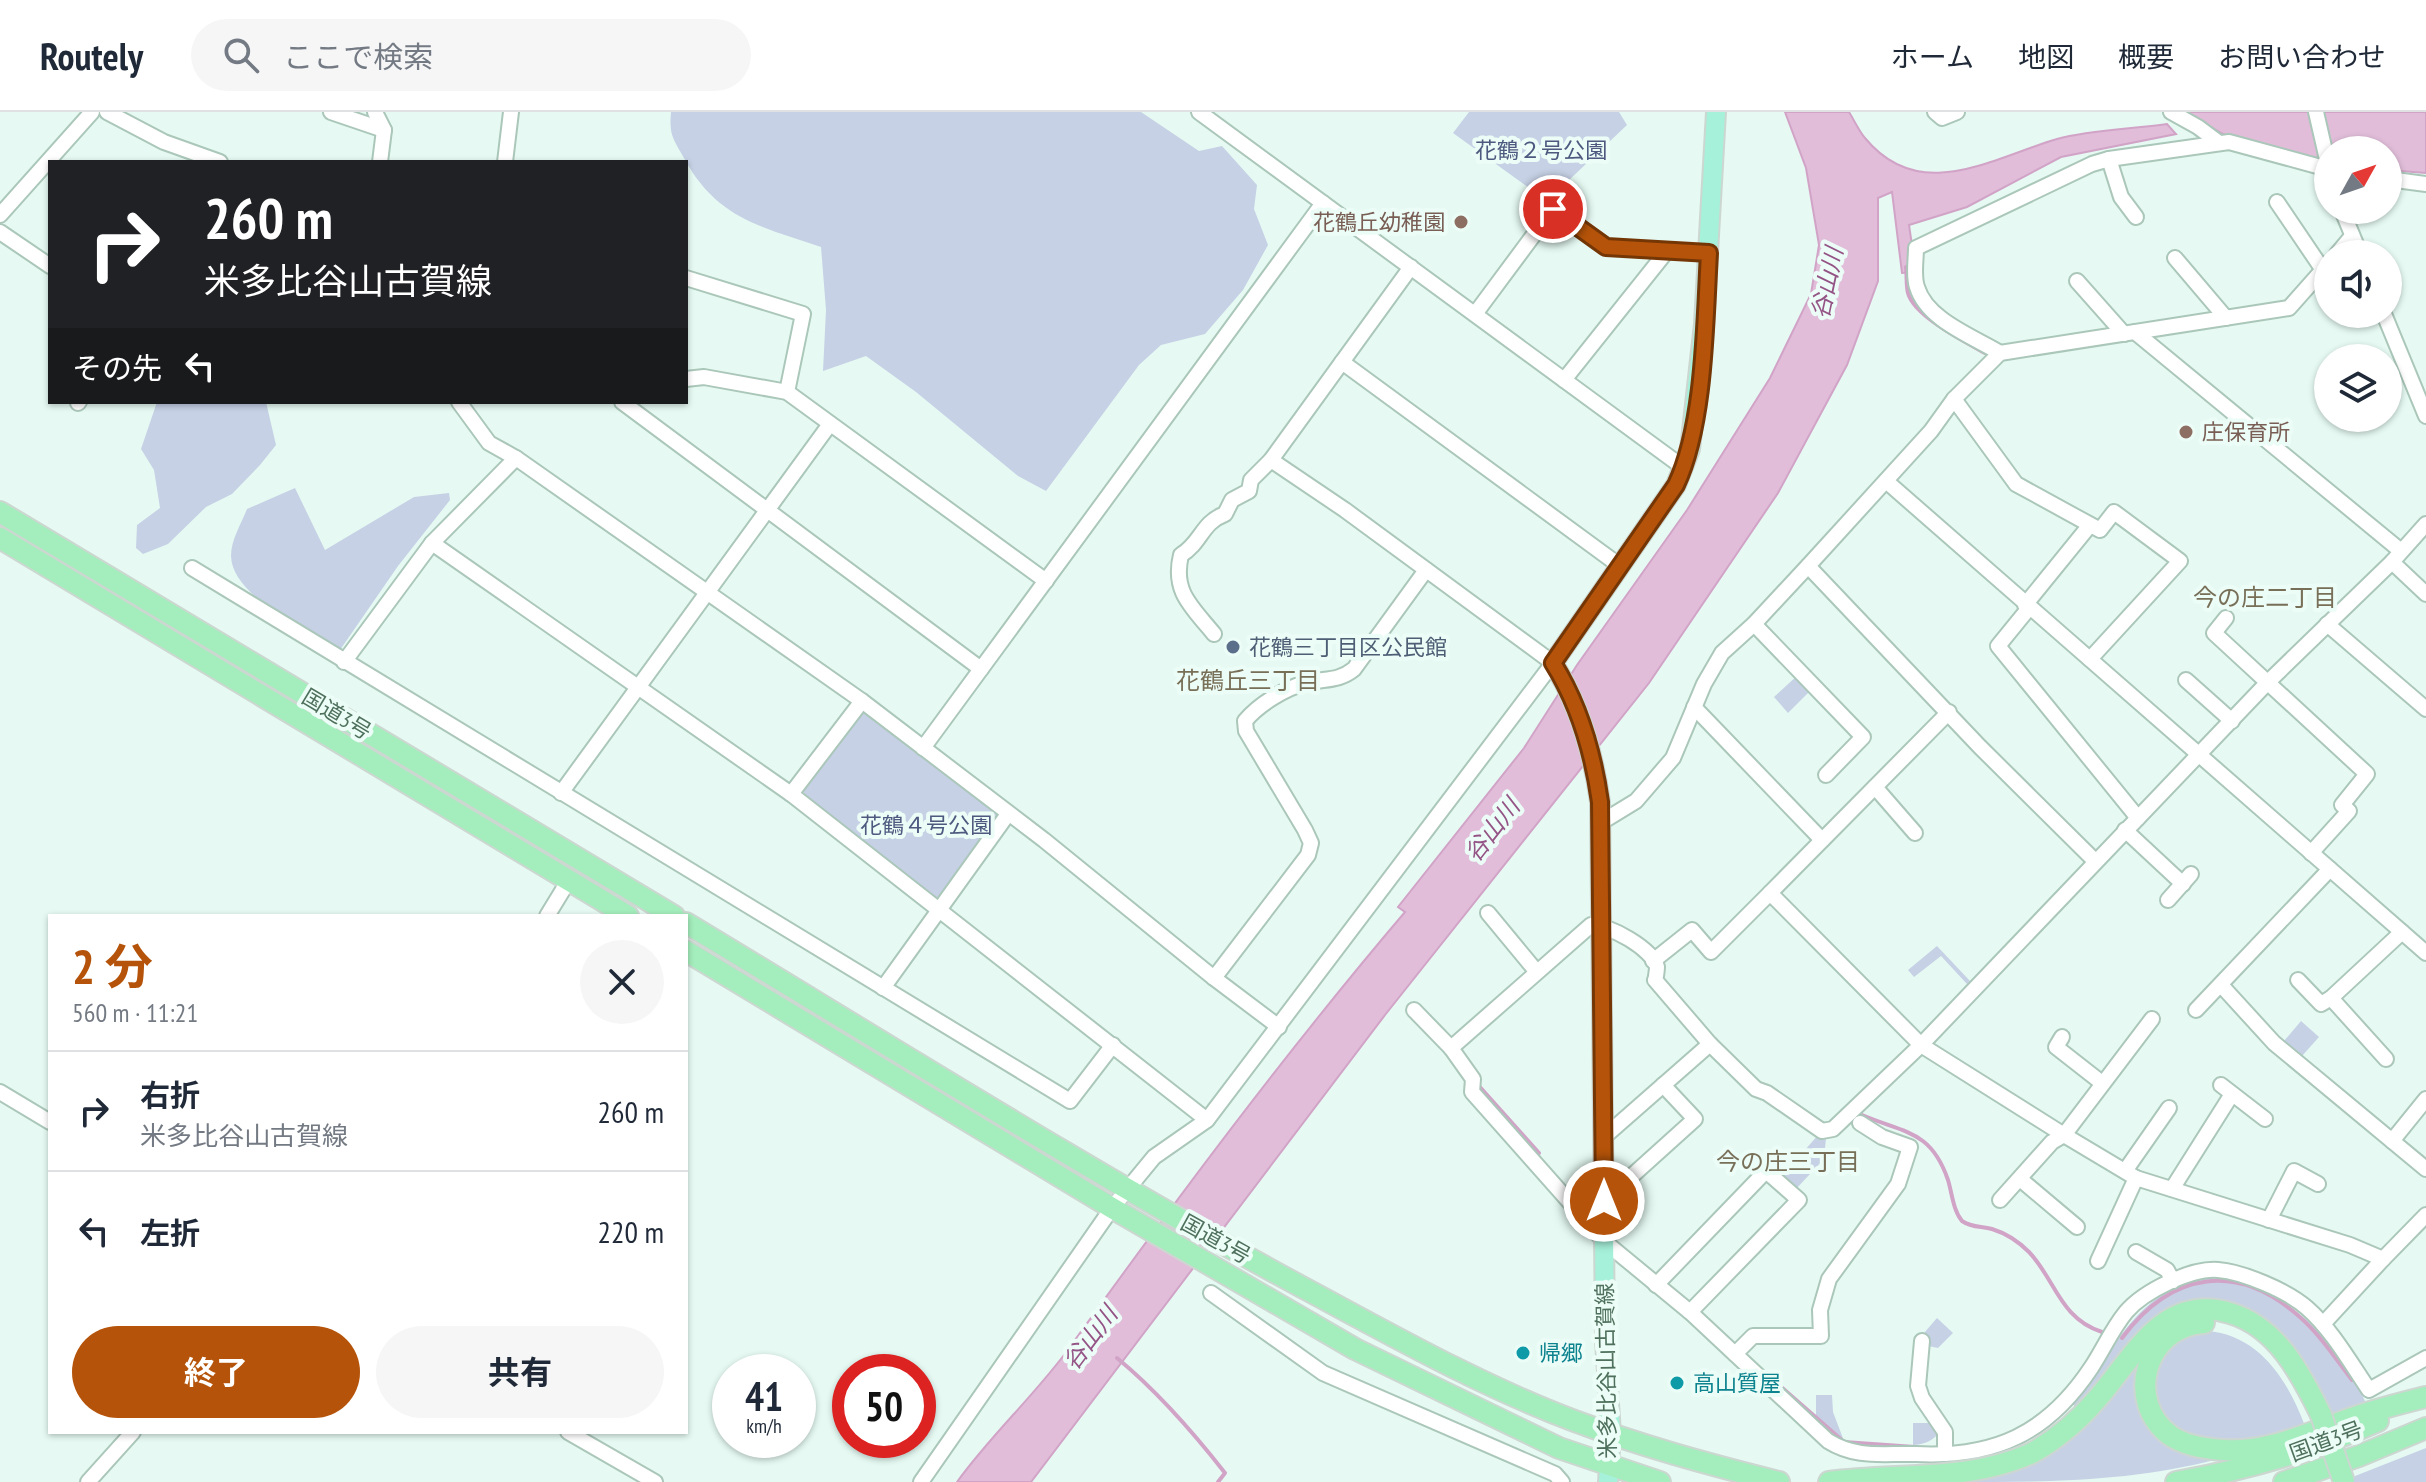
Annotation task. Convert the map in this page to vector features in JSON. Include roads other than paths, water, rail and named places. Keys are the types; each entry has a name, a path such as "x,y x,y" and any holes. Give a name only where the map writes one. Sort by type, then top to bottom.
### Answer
{"highway":[{"name":"国道3号","path":"0,512 671,914"},
{"name":"国道3号","path":"0,538 625,914"},
{"name":"国道3号","path":"688,924 1128,1190 1487,1384 1669,1455 1779,1482"},
{"name":"国道3号","path":"688,952 1112,1208 1355,1349 1608,1474 1660,1482"},
{"path":"1829,1482 1857,1478 1920,1480 1955,1477 2012,1462 2054,1439 2077,1420 2139,1345 2158,1327 2178,1314 2192,1310 2223,1311 2236,1315 2260,1328 2272,1339 2296,1367 2344,1482"},
{"path":"2331,1482 2315,1416 2272,1355 2249,1336 2225,1324 2197,1323 2160,1343 2148,1366 2145,1391 2154,1417 2171,1436 2184,1443 2214,1449 2249,1449 2302,1437 2355,1417 2426,1398"},
{"name":"国道3号","path":"2176,1482 2282,1457 2352,1433 2426,1398"},
{"name":"国道3号","path":"2284,1482 2426,1428"}],"main road":[{"path":"1553,663 1676,485 1690,449 1698,393 1709,253 1716,112"},
{"name":"米多比谷山古賀線","path":"1553,663 1565,683 1590,745 1600,823 1605,1341 1611,1434 1608,1474"}],"street":[{"path":"55,160 92,112"},
{"path":"107,112 164,142 214,160"},
{"path":"331,112 384,130"},
{"path":"375,112 384,130 380,160"},
{"path":"505,160 511,112"},
{"path":"1199,112 1684,468"},
{"path":"1935,112 1942,118 1957,112"},
{"path":"2171,112 2218,142"},
{"path":"2316,112 2321,136"},
{"path":"2000,353 1947,322 1926,305 1916,285 1916,248 2092,164 2109,159 2229,142 2314,163"},
{"path":"2109,159 2121,197 2136,217"},
{"path":"0,215 46,172"},
{"path":"2402,181 2426,184"},
{"path":"2277,202 2314,252"},
{"path":"923,748 1323,203"},
{"path":"1475,314 1553,209 1606,247 1709,253"},
{"path":"2347,224 2354,240"},
{"path":"0,232 48,265"},
{"path":"2349,240 2352,236"},
{"path":"1564,380 1667,251"},
{"path":"2175,258 2226,318"},
{"path":"1214,634 1181,592 1177,568 1181,555 1190,549 1211,519 1225,514 1232,500 1249,491 1251,480 1271,460 1411,267"},
{"path":"688,279 803,314 787,392"},
{"path":"1600,823 1636,801 1673,758 1694,707 1722,653 1808,566 1931,431 1954,399 2000,353 2289,308 2314,280"},
{"path":"2077,281 2129,333 2396,556 2426,594"},
{"path":"2390,328 2426,416"},
{"path":"1342,362 1620,566"},
{"path":"688,379 704,377 787,392 1046,581"},
{"path":"1954,399 2016,484 2100,530 2114,512 2180,561 2090,659"},
{"path":"460,404 489,443 516,458 862,701 1044,840 1279,1027"},
{"path":"625,404 981,669"},
{"path":"561,793 830,424"},
{"path":"344,662 432,543 516,458"},
{"path":"921,1482 1112,1208 1154,1157 1207,1120 1553,663 1345,510 1271,460"},
{"path":"1886,481 2426,953"},
{"path":"1451,1048 1591,925 1601,925 1623,935 1653,961 1657,968 1655,980 1710,1044 1756,1089 1767,1093 1822,1131 1833,1129 1921,1045 2268,682 2426,524"},
{"path":"2090,525 1998,646 2138,818"},
{"path":"432,543 791,794 1207,1120"},
{"path":"1808,566 1980,747 2095,861"},
{"path":"192,568 1070,1101 1113,1045"},
{"path":"1214,978 1308,855 1311,843 1246,731 1245,721 1252,713 1302,684 1345,677 1426,570"},
{"path":"2226,618 2214,633 2367,774 2342,805 2349,811 2311,853"},
{"path":"1754,624 1863,737 1826,775"},
{"path":"2327,624 2426,709"},
{"path":"2186,680 2232,721"},
{"path":"791,794 862,701"},
{"path":"1694,707 1822,840"},
{"path":"1653,961 1692,930 1711,952 1949,712"},
{"path":"1875,787 1915,833"},
{"path":"883,988 1008,814"},
{"path":"2125,830 2187,879 2168,900"},
{"path":"2196,1010 2330,869"},
{"path":"548,914 569,880"},
{"path":"1770,893 1921,1045 2064,1135 2131,1175 2350,1245 2383,1259"},
{"path":"1488,913 1536,971"},
{"path":"2298,980 2321,1004 2402,932"},
{"path":"2221,985 2274,1043 2426,1169"},
{"path":"2331,998 2386,1059"},
{"path":"1414,1010 1451,1048 1473,1079 1472,1092 1605,1242 1690,1312 1828,1441 1844,1451 1945,1454 1998,1447 2028,1431 2064,1405 2127,1311 2160,1286 2192,1274 2216,1270 2244,1276 2305,1306 2323,1324 2369,1390 2426,1358"},
{"path":"2000,1200 2052,1142 2064,1135 2152,1019"},
{"path":"2062,1037 2056,1047 2102,1083"},
{"path":"1604,1137 1710,1044"},
{"path":"1604,1201 1695,1119 1663,1085"},
{"path":"2172,1189 2226,1089 2265,1119"},
{"path":"0,1092 48,1121"},
{"path":"2392,1141 2426,1099"},
{"path":"2098,1261 2131,1175 2169,1108"},
{"path":"1735,1354 1753,1336 1821,1336 1820,1310 1829,1279 1898,1184 1910,1147 1882,1137 1860,1123"},
{"path":"1656,1285 1766,1171 1799,1200 1690,1312"},
{"path":"2269,1220 2294,1171 2318,1184"},
{"path":"2020,1179 2077,1227"},
{"path":"2323,1324 2426,1215"},
{"path":"2136,1252 2167,1270 2173,1281"},
{"path":"1211,1293 1323,1373 1555,1474 1562,1482"},
{"path":"1922,1341 1918,1386 1922,1398 1945,1432 1945,1454"},
{"path":"88,1482 131,1434"},
{"path":"571,1434 655,1482"},
{"path":"1867,1471 1869,1454"}],"water":[{"name":"谷山川","path":"1785,112 1849,112 1865,138 1886,158 1909,169 1933,173 1982,165 2057,139 2083,134 2167,124 2176,134 2061,157 1967,207 1909,225 1916,272 1902,273 1892,192 1878,198 1878,281 1847,365 1778,493 1649,683 1385,1015 1031,1482 957,1482 1054,1368 1232,1128 1405,912 1398,907 1524,748 1577,665 1687,510 1770,378 1811,294 1819,245 1806,168"},
{"path":"2185,112 2426,112 2426,173 2402,171 2402,136 2314,136 2314,158 2223,134"}],"waterway":[{"path":"1906,267 1908,293 1920,311 1941,328 1985,353"},
{"path":"1479,1086 1539,1153"},
{"path":"1862,1115 1903,1130 1924,1142 1941,1164 1962,1221 2007,1235 2021,1245 2038,1263 2067,1308 2088,1326 2102,1332"},
{"path":"2122,1338 2141,1316 2184,1287 2207,1282 2230,1282 2253,1288 2277,1300 2301,1318 2352,1380"},
{"path":"1117,1358 1160,1398 1213,1458 1225,1473 1218,1482"},
{"path":"1763,1371 1844,1442 1915,1447"}],"place":[{"name":"花鶴丘幼稚園","path":"1461,222"},
{"name":"庄保育所","path":"2186,432"},
{"name":"花鶴三丁目区公民館","path":"1233,647"},
{"name":"帰郷","path":"1523,1353"},
{"name":"高山質屋","path":"1677,1383"}],"district":[{"name":"今の庄二丁目","path":"2265,597"},
{"name":"花鶴丘三丁目","path":"1248,680"},
{"name":"今の庄三丁目","path":"1788,1161"}],"park label":[{"name":"花鶴２号公園","path":"1541,150"},
{"name":"花鶴４号公園","path":"926,825"}]}
